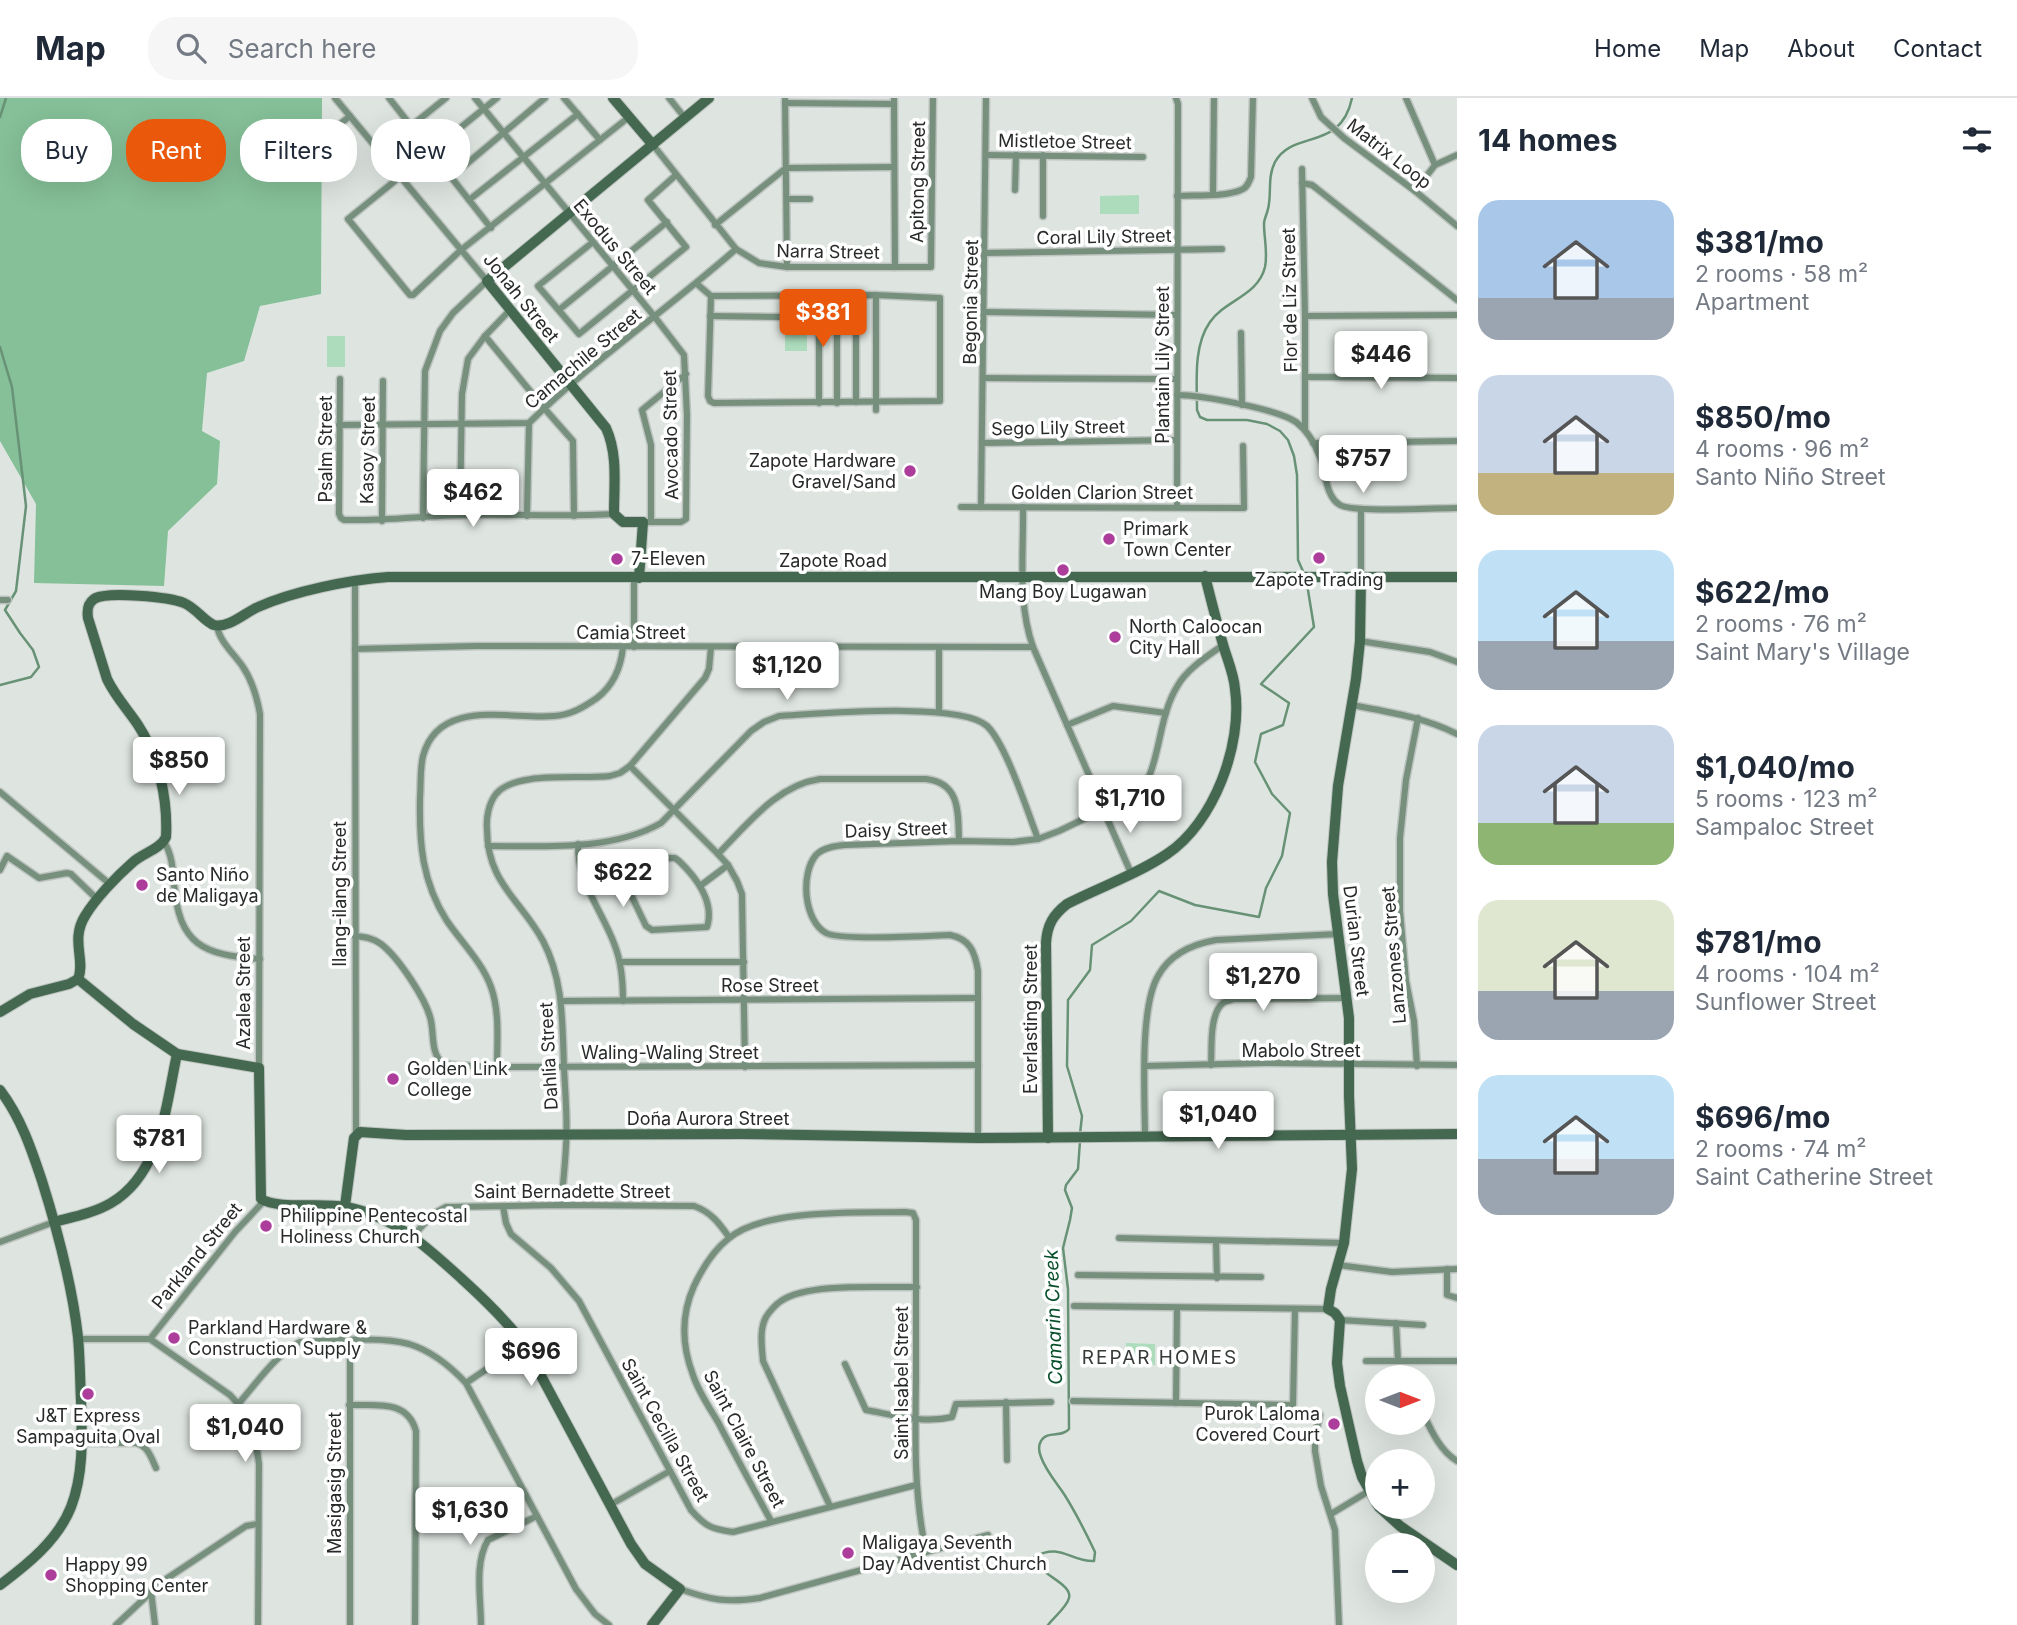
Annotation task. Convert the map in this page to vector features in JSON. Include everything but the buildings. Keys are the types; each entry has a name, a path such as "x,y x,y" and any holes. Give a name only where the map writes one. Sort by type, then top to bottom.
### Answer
{"street":[{"name":"Jonah Street","path":"335,98 371,141"},
{"path":"389,98 406,119"},
{"path":"420,119 446,98"},
{"name":"Exodus Street","path":"475,98 654,316"},
{"path":"470,120 497,98"},
{"path":"470,162 545,98"},
{"path":"565,98 600,140"},
{"path":"613,98 653,145"},
{"path":"669,98 685,118"},
{"path":"423,518 425,371 440,331 453,313 487,281 709,98"},
{"name":"Apitong Street","path":"931,267 933,98"},
{"name":"Begonia Street","path":"981,507 986,98"},
{"name":"Plantain Lily Street","path":"1176,98 1177,508"},
{"path":"1213,194 1214,98"},
{"path":"1178,196 1244,189 1249,183 1253,98"},
{"name":"Matrix Loop","path":"1312,98 1321,117 1344,138 1457,226"},
{"path":"1406,98 1435,165"},
{"path":"787,267 785,100 894,101 895,267"},
{"path":"469,201 578,114"},
{"path":"346,119 350,116"},
{"path":"393,182 348,219 410,295 413,295 461,250 629,117"},
{"name":"Narra Street","path":"653,145 736,249 759,263 787,267 931,267"},
{"name":"Mistletoe Street","path":"986,155 1143,157"},
{"path":"1015,190 1016,155"},
{"path":"1043,155 1043,216"},
{"path":"1415,191 1435,165 1457,155"},
{"path":"715,225 786,168 894,167"},
{"name":"Flor de Liz Street","path":"1302,169 1306,316 1305,430"},
{"path":"593,242 538,286 579,334 686,247 648,200 676,175"},
{"name":"Jonah Street","path":"405,182 606,428 611,440 614,462 614,514"},
{"path":"455,182 491,228"},
{"path":"1302,183 1316,188 1457,300"},
{"path":"786,199 810,199"},
{"path":"560,309 667,222"},
{"name":"Camachile Street","path":"340,425 528,423 571,384 697,284 736,249"},
{"name":"Coral Lily Street","path":"985,253 1222,249"},
{"path":"697,284 711,296 876,295 940,298 940,401 876,406 856,402 714,403 708,396 711,296"},
{"path":"876,295 876,406"},
{"path":"819,296 819,403"},
{"path":"836,296 837,403"},
{"path":"856,296 856,402"},
{"path":"460,515 462,394 468,359 510,310"},
{"path":"984,312 1177,315"},
{"path":"1306,316 1457,315"},
{"name":"Avocado Street","path":"647,522 686,519 684,355 654,316"},
{"path":"710,316 781,317"},
{"path":"1241,333 1242,405"},
{"path":"485,336 573,441 574,516"},
{"path":"634,647 637,578 647,522 650,445 642,410 686,374"},
{"path":"1305,377 1457,378"},
{"path":"983,378 1177,379"},
{"name":"Psalm Street","path":"340,379 341,518 382,521"},
{"name":"Kasoy Street","path":"382,521 383,381"},
{"path":"1177,395 1242,405 1294,421 1305,430 1313,443 1321,458 1333,498 1344,507 1457,508"},
{"path":"527,516 528,423"},
{"name":"Sego Lily Street","path":"982,443 1177,440"},
{"path":"1313,443 1457,442"},
{"name":"Golden Clarion Street","path":"961,507 1244,508 1243,446"},
{"path":"1023,506 1024,612 1033,647 1096,790"},
{"path":"1361,509 1361,576"},
{"path":"382,521 460,515 614,514 623,522 647,522"},
{"name":"Everlasting Street","path":"1048,1138 1048,925 1067,905 1167,855 1192,833 1203,819 1218,789 1228,758 1237,713 1235,685 1205,576"},
{"name":"Durian Street","path":"1328,1309 1343,1243 1352,1169 1348,998 1333,894 1332,840 1360,641 1361,576"},
{"name":"Zapote Road","path":"217,626 225,625 273,601 355,581 388,578 1457,577"},
{"name":"Ilang-ilang Street","path":"345,1206 356,1135 355,581"},
{"path":"0,1012 30,994 78,979 81,974 79,929 84,916 131,863 163,842 166,837 165,808 156,766 142,732 111,689 88,618 88,608 95,599 103,596 166,598 187,604 217,626"},
{"name":"Azalea Street","path":"217,626 218,632 252,682 260,714 259,1196 264,1201"},
{"path":"1360,641 1430,652 1457,662"},
{"name":"Daisy Street","path":"978,1138 978,998 976,958 973,950 960,937 950,935 828,935 816,926 809,913 807,883 810,869 817,855 829,847 1038,839 1132,796 1146,782 1153,766 1166,713 1178,684 1199,663 1223,645"},
{"name":"Camia Street","path":"355,649 476,646 1033,647"},
{"path":"497,1067 497,1021 492,991 481,967 446,918 427,875 419,838 424,753 431,739 442,727 455,719 476,715 556,716 585,707 601,695 614,680 623,647"},
{"path":"711,647 709,669 705,678 630,766 728,865 742,894 745,1067"},
{"path":"939,647 939,712"},
{"path":"1352,705 1418,718 1457,734"},
{"path":"1067,725 1113,706 1166,713"},
{"path":"488,846 578,845 642,832 661,823 764,722 779,716 886,712 939,712 979,720 994,734 1038,839"},
{"name":"Lanzones Street","path":"1417,1066 1400,911 1400,838 1406,780 1418,718"},
{"name":"Dahlia Street","path":"561,1205 567,1136 562,1001 543,941 496,875 486,832 489,809 498,792 506,785 539,779 610,776 630,766"},
{"path":"718,854 774,800 806,781 820,779 926,779 940,782 952,793 955,800 959,841"},
{"path":"0,792 111,885"},
{"path":"1103,809 1131,873"},
{"path":"163,842 170,855 176,901 185,930 206,949 232,957 260,959"},
{"path":"578,845 582,873 620,962 623,1001"},
{"path":"0,870 7,856 39,878 71,874 98,900"},
{"path":"669,858 675,858 686,867 700,886 708,908 708,927 652,929 646,926 624,880 669,858"},
{"path":"700,886 728,865"},
{"path":"1145,1138 1145,1066 1150,995 1158,975 1168,962 1197,943 1339,934"},
{"name":"Waling-Waling Street","path":"355,936 369,937 382,944 417,990 432,1021 435,1054 442,1063 497,1067 978,1066"},
{"path":"620,962 744,962"},
{"path":"78,979 133,1024 177,1054 259,1068"},
{"name":"Rose Street","path":"562,1001 978,998"},
{"path":"1211,1065 1213,1023 1216,1012 1224,1002 1234,999 1348,998"},
{"path":"0,1242 54,1222 85,1214 112,1203 127,1191 144,1172 151,1158 159,1135 177,1054"},
{"name":"Mabolo Street","path":"1145,1066 1264,1063 1457,1065"},
{"path":"0,1090 26,1134 67,1273 78,1339 82,1443 79,1479 70,1510 41,1551 0,1585"},
{"name":"Doña Aurora Street","path":"356,1135 365,1132 406,1135 743,1134 1145,1138 1351,1133 1457,1134"},
{"name":"Parkland Street","path":"150,1339 235,1232 264,1201 345,1206 393,1223 413,1236 511,1326 524,1344 631,1544 645,1564 680,1589"},
{"name":"Saint Bernadette Street","path":"413,1236 433,1214 446,1207 561,1205 694,1206 715,1217 729,1237"},
{"name":"Saint Cecilla Street","path":"503,1206 511,1234 551,1268 579,1301 691,1510 702,1522 715,1530 733,1532 916,1485"},
{"name":"Saint Claire Street","path":"771,1521 693,1377 685,1349 684,1323 688,1299 699,1275 729,1237 754,1225 780,1218 845,1213 913,1213"},
{"name":"Saint Isabel Street","path":"913,1213 916,1220 916,1485 926,1552"},
{"path":"1119,1238 1343,1243"},
{"path":"1216,1241 1217,1278"},
{"path":"1338,1265 1392,1272 1457,1269"},
{"path":"1447,1269 1447,1295 1457,1298"},
{"path":"1078,1275 1261,1277"},
{"path":"830,1506 763,1361 761,1339 765,1319 779,1302 793,1294 839,1288 916,1287"},
{"path":"1074,1306 1328,1309 1335,1313 1340,1320 1337,1363 1340,1386 1357,1461 1365,1481"},
{"path":"1176,1403 1177,1308"},
{"path":"1073,1401 1293,1405 1295,1310"},
{"path":"1340,1320 1423,1325"},
{"path":"1396,1323 1398,1361"},
{"path":"78,1339 150,1339 223,1389 239,1404 257,1443 259,1464 258,1625"},
{"name":"Masigasig Street","path":"350,1341 350,1625"},
{"path":"239,1404 291,1346 300,1342 390,1341 409,1344 432,1354 466,1383 576,1589 595,1614 610,1625"},
{"path":"466,1383 524,1344"},
{"path":"1366,1361 1457,1361"},
{"path":"845,1364 866,1410 915,1419 943,1419 951,1417 956,1404 1051,1402"},
{"path":"1006,1402 1007,1460"},
{"path":"349,1405 396,1407 410,1417 414,1424 415,1625"},
{"path":"1320,1415 1315,1451 1337,1548 1339,1625"},
{"path":"1433,1435 1457,1461"},
{"path":"82,1443 142,1444 156,1468"},
{"path":"610,1505 670,1471"},
{"path":"1331,1514 1365,1493"},
{"path":"481,1625 481,1570 484,1547 488,1540 537,1516"},
{"path":"1392,1519 1457,1565"},
{"path":"116,1625 151,1591 200,1555 246,1527 257,1524"},
{"path":"652,1625 680,1589 720,1601 737,1602 760,1598 988,1535"},
{"path":"151,1591 155,1625"}],"green space":[{"path":"0,98 322,98 322,119 240,119 240,182 322,182 321,294 260,306 244,361 207,373 202,431 220,441 217,484 168,531 164,586 34,583 36,504 0,441"},
{"path":"1139,195 1139,214 1100,214 1100,196"},
{"path":"785,313 807,313 807,351 785,351"},
{"path":"327,336 345,336 345,367 327,367"},
{"path":"1126,1343 1155,1344 1155,1365 1125,1365"}],"waterway":[{"path":"0,117 6,98"},
{"name":"Camarin Creek","path":"1080,1134 1082,1116 1067,1066 1068,1000 1090,970 1092,945 1131,921 1159,891 1195,905 1259,917 1266,888 1282,856 1290,813 1272,794 1255,762 1261,734 1283,725 1289,703 1261,684 1314,627 1306,578 1298,560 1297,475 1294,456 1288,440 1280,431 1267,424 1247,420 1207,420 1200,417 1197,410 1198,353 1210,322 1224,308 1256,285 1261,277 1266,256 1264,222 1275,162 1283,152 1293,146 1328,133 1338,126 1346,115 1352,98"},
{"path":"0,347 12,387 26,506 16,591 5,610 33,650 39,667 31,677 0,685"},
{"name":"Camarin Creek","path":"1048,1625 1066,1605 1069,1593 1036,1563 1034,1557 1051,1551 1094,1561 1095,1552 1073,1508 1046,1467 1039,1449 1044,1438 1069,1429 1068,1289 1063,1248 1072,1208 1065,1190 1078,1169 1080,1141"}],"place":[{"name":"Zapote Hardware Gravel/Sand","path":"910,471"},
{"name":"Primark Town Center","path":"1109,539"},
{"name":"Zapote Trading","path":"1319,558"},
{"name":"7-Eleven","path":"617,559"},
{"name":"Mang Boy Lugawan","path":"1063,570"},
{"name":"North Caloocan City Hall","path":"1115,637"},
{"name":"Santo Niño de Maligaya","path":"142,885"},
{"name":"Golden Link College","path":"393,1079"},
{"name":"Philippine Pentecostal Holiness Church","path":"266,1226"},
{"name":"Parkland Hardware & Construction Supply","path":"174,1338"},
{"name":"J&T Express Sampaguita Oval","path":"88,1394"},
{"name":"Purok Laloma Covered Court","path":"1334,1424"},
{"name":"Maligaya Seventh Day Adventist Church","path":"848,1553"},
{"name":"Happy 99 Shopping Center","path":"51,1575"}],"district":[{"name":"REPAR HOMES","path":"1160,1357"}]}
